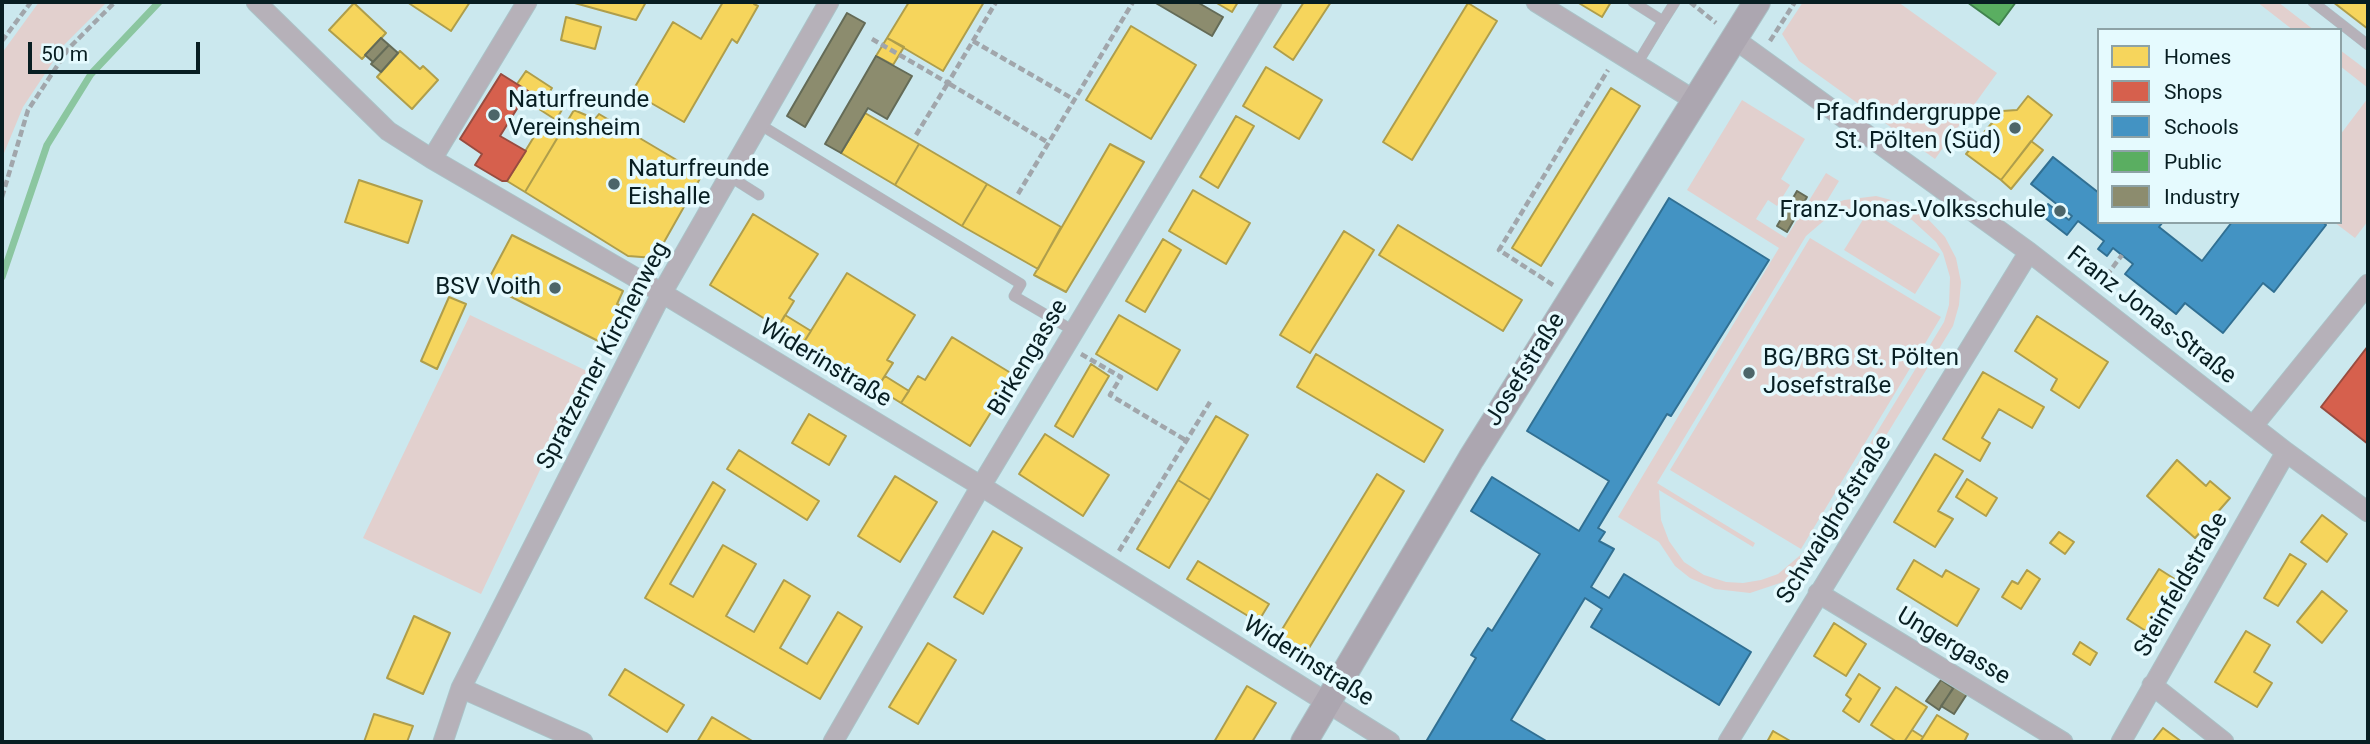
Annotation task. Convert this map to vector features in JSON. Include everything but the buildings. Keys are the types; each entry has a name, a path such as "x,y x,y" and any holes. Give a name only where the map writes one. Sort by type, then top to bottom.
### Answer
{"street":[{"name":"Widerinstraße","path":"256,2 388,131 981,486 1390,742"},
{"path":"432,159 527,2"},
{"name":"Spratzerner Kirchenweg","path":"443,742 461,688 662,293 829,2"},
{"name":"Birkengasse","path":"833,742 981,486 1272,2"},
{"path":"1536,2 1694,100"},
{"name":"Josefstraße","path":"1304,742 1444,503 1757,2"},
{"name":"Franz Jonas-Straße","path":"1733,38 2029,253 2286,452 2368,512"},
{"name":"Schwaighofstraße","path":"1728,742 2029,253"},
{"path":"2253,426 2368,284"},
{"name":"Steinfeldstraße","path":"2121,742 2286,452"},
{"name":"Ungergasse","path":"1818,593 2063,742"},
{"path":"2152,685 2224,742"},
{"path":"461,688 583,742"}],"lane":[{"path":"1633,2 1663,20"},
{"path":"1637,64 1675,2"},
{"path":"2313,2 2368,45"},
{"path":"759,124 1021,284 1014,296 1070,338"},
{"path":"729,176 760,195"}],"path":[{"path":"2,41 31,2"},
{"path":"2,197 28,110 69,48 115,2"},
{"path":"916,135 996,2"},
{"path":"1018,194 1133,2"},
{"path":"1689,2 1733,38"},
{"path":"1760,57 1795,2"},
{"path":"872,39 1049,143"},
{"path":"973,41 1075,100"},
{"path":"1572,297 1499,250 1619,53"},
{"path":"2088,299 2122,255"},
{"path":"1070,338 1121,377 1110,395 1186,441"},
{"path":"1109,567 1210,402"}],"shaded area":[{"path":"39,2 107,2 64,45 23,107 2,158 2,53"},
{"path":"1803,2 1898,2 1997,73 1935,159 1799,61 1782,34"},
{"path":"2257,2 2278,2 2311,28 2290,28"},
{"path":"2342,52 2368,71 2368,88 2342,68"},
{"path":"2368,98 2368,221 2355,238 2337,224 2342,224 2342,132"},
{"path":"1742,100 1805,139 1781,179 1790,185 1777,206 1768,200 1756,219 1786,238 1826,173 1839,181 1822,209 1844,200 1876,196 1906,204 1928,219 1945,237 1956,258 1961,282 1959,305 1953,326 1810,560 1803,569 1783,582 1750,593 1715,589 1690,578 1675,566 1659,542 1618,517 1779,248 1687,190","holes":["1884,208 1912,220 1936,242 1943,253 1950,277 1949,305 1944,322 1804,552 1778,574 1761,580 1726,582 1704,575 1684,562 1669,541 1661,520 1659,490 1753,547 1755,543 1657,483 1806,236 1827,218 1854,209"]},
{"path":"1869,210 1940,254 1915,294 1844,250"},
{"path":"1810,238 1941,317 1801,549 1670,470"},
{"path":"470,315 587,371 481,594 363,538"}],"waterway":[{"path":"2,277 47,145 91,74 159,2"}],"place":[{"name":"Naturfreunde Vereinsheim","path":"494,115"},
{"name":"Pfadfindergruppe St. Pölten (Süd)","path":"2015,128"},
{"name":"Naturfreunde Eishalle","path":"614,184"},
{"name":"Franz-Jonas-Volksschule","path":"2060,211"},
{"name":"BSV Voith","path":"555,288"},
{"name":"BG/BRG St. Pölten Josefstraße","path":"1749,373"}]}
